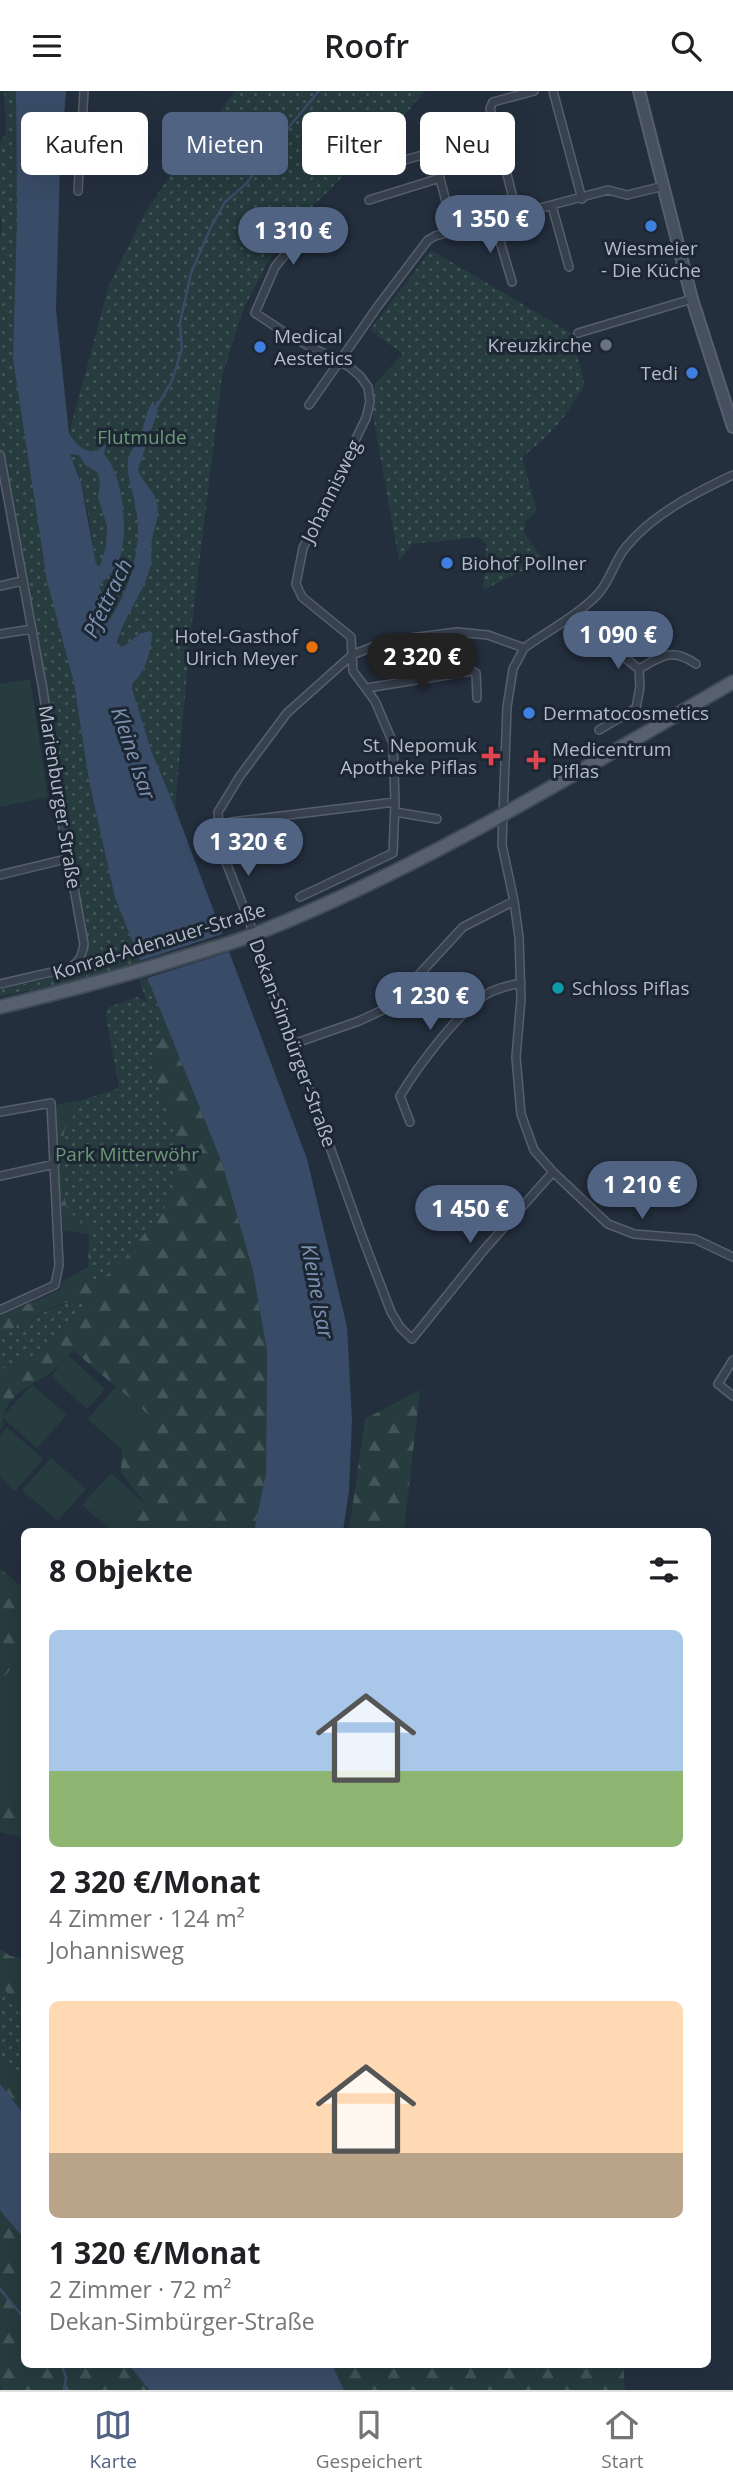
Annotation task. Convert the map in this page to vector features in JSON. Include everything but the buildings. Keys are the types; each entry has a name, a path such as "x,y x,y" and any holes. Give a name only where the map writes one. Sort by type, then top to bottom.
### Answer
{"main road":[{"name":"Konrad-Adenauer-Straße","path":"0,1007 121,977 250,936 365,885 502,813 733,682"}],"street":[{"path":"78,191 85,91"},
{"path":"491,112 493,102 534,91"},
{"path":"553,91 582,199"},
{"path":"639,91 692,299 733,428"},
{"path":"439,175 454,232"},
{"path":"507,175 517,214"},
{"path":"369,199 440,178"},
{"path":"309,405 420,248 435,236 608,190 627,195 664,186"},
{"path":"552,206 569,267"},
{"name":"Johannisweg","path":"300,897 393,853 395,812 393,743 375,701 353,671 351,637 302,597 296,584 303,548 359,434 370,402 368,387 360,376 255,313 275,267 318,213"},
{"path":"494,221 513,282"},
{"path":"578,333 692,299"},
{"name":"Marienburger Straße","path":"0,455 84,944 76,964 69,968 0,984"},
{"path":"733,475 682,501 636,536 621,554 612,575 600,592 573,616 524,648 513,669 507,707 502,813 502,845 519,937 521,983 516,1057 518,1097 534,1150 553,1172 608,1224 634,1234 695,1239 733,1257"},
{"path":"0,586 22,581"},
{"path":"573,616 639,669 640,687 636,708 599,730"},
{"path":"0,634 32,629"},
{"name":"Dekan-Simbürger-Straße","path":"524,648 488,635 457,632 387,641 352,655 280,721 240,776 218,813 220,844 250,936 293,1044 391,1312 400,1328 412,1339 483,1251 553,1172"},
{"path":"639,669 660,657 674,653 684,655 696,664"},
{"path":"367,688 472,671 476,673 477,698"},
{"path":"219,826 231,822 395,801"},
{"path":"395,812 437,819"},
{"path":"0,874 70,858"},
{"path":"293,1044 359,1021 389,1007 463,927 514,901"},
{"path":"410,1122 400,1096 411,1078 483,996 495,989 521,983"},
{"path":"0,1112 51,1103 58,1281 55,1285 0,1310"},
{"path":"0,1176 55,1164"},
{"path":"733,1360 718,1384 733,1396"}],"green space":[{"name":"Park Mitterwöhr","path":"4,91 16,91 17,223 62,632 74,683 89,781 115,898 164,1020 152,1071 218,1169 164,1209 121,1263 92,1287 92,1231 67,1210 59,1160 65,1129 83,1100 119,1088 106,1015 109,1007 137,997 147,1002 135,967 114,975 0,996 0,988 40,981 69,970 78,960 84,944 0,455 0,142 6,134"},
{"name":"Flutmulde","path":"235,91 425,91 406,113 302,112 302,175 344,175 300,219 266,265 243,310 222,376 190,639 175,808 151,750 132,688 133,682 146,664 151,641 141,633 122,648 119,646 118,632 101,598 88,513 78,472 69,454 69,434 109,285 144,215 170,175 288,175 288,112 220,112"},
{"path":"431,250 571,333 585,385 558,424 522,457 537,511 526,521 524,533 544,560 483,590 486,545 480,537 412,544 399,561 373,416 374,385 403,354 370,330"},
{"path":"30,679 48,797 0,807 0,684"},
{"path":"164,1020 222,1163 253,1271 267,1351 266,1473 255,1528 126,1528 146,1505 121,1472 122,1450 151,1417 73,1350 57,1368 13,1399 7,1407 0,1430 0,1370 32,1356 94,1305 75,1302 55,1307 24,1321 0,1338 0,1316 60,1290 64,1280 88,1267 89,1234 63,1230 53,1105 83,1100 65,1129 59,1160 67,1210 92,1231 93,1286 121,1263 164,1209 184,1156 152,1071"},
{"path":"73,1301 95,1305 32,1356 0,1370 0,1338 25,1321"},
{"path":"69,1356 105,1389 87,1409 51,1376"},
{"path":"32,1385 67,1415 37,1448 2,1417"},
{"path":"116,1386 151,1417 122,1450 88,1419"},
{"path":"420,1390 404,1528 349,1528 365,1419"},
{"path":"7,1427 43,1459 15,1491 0,1477 0,1435"},
{"path":"51,1458 86,1489 58,1521 22,1490"},
{"path":"111,1473 146,1505 126,1528 109,1528 82,1505"},
{"path":"0,1568 21,1586 21,1670 14,1665 5,1676 0,1677"},
{"path":"14,1665 21,1670 21,1808 0,1792 0,1677 5,1676"},
{"path":"0,1792 21,1808 21,1837 0,1832"},
{"path":"0,1949 10,1956 21,1958 21,2017 0,1981"},
{"path":"0,1981 21,2017 21,2084 0,2060"},
{"path":"0,2060 21,2084 21,2110 0,2084"},
{"path":"0,2210 21,2235 21,2368 131,2368 149,2390 2,2390"},
{"path":"334,2368 623,2368 625,2390 344,2390"}],"water":[{"name":"Kleine Isar","path":"16,91 66,91 64,112 21,112 21,175 60,175 56,310 69,434 85,450 99,450 102,444 106,445 104,454 116,477 123,508 121,554 115,568 99,585 110,619 129,581 138,537 135,503 128,473 129,457 139,440 153,401 158,410 138,470 154,494 158,508 151,543 151,565 117,642 122,648 141,633 151,631 148,659 132,688 151,750 307,1159 347,1327 352,1420 349,1491 343,1528 255,1528 266,1473 267,1351 253,1271 222,1163 115,898 89,781 74,683 47,581 13,359 17,223","holes":["70,454 79,455 85,465 98,473 98,497 107,526 106,546 100,566 96,564 81,483"]},
{"path":"0,2084 21,2110 21,2235 0,2210"},
{"path":"131,2368 334,2368 344,2390 149,2390"}],"pier":[{"path":"225,933 232,951 144,979 137,962"}],"waterway":[{"name":"Pfettrach","path":"156,408 172,381 182,349 180,323 191,273 211,227 225,202 247,183 264,157 319,91"},
{"path":"0,2289 21,2314"},
{"path":"63,2368 66,2377 64,2390"}],"place":[{"name":"Wiesmeier - Die Küche","path":"651,226"},
{"name":"Kreuzkirche","path":"606,345"},
{"name":"Medical Aestetics","path":"260,347"},
{"name":"Tedi","path":"692,373"},
{"name":"Biohof Pollner","path":"447,563"},
{"name":"Hotel-Gasthof Ulrich Meyer","path":"312,647"},
{"name":"Dermatocosmetics","path":"529,713"},
{"name":"St. Nepomuk Apotheke Piflas","path":"491,756"},
{"name":"Medicentrum Piflas","path":"536,760"},
{"name":"Schloss Piflas","path":"558,988"}]}
